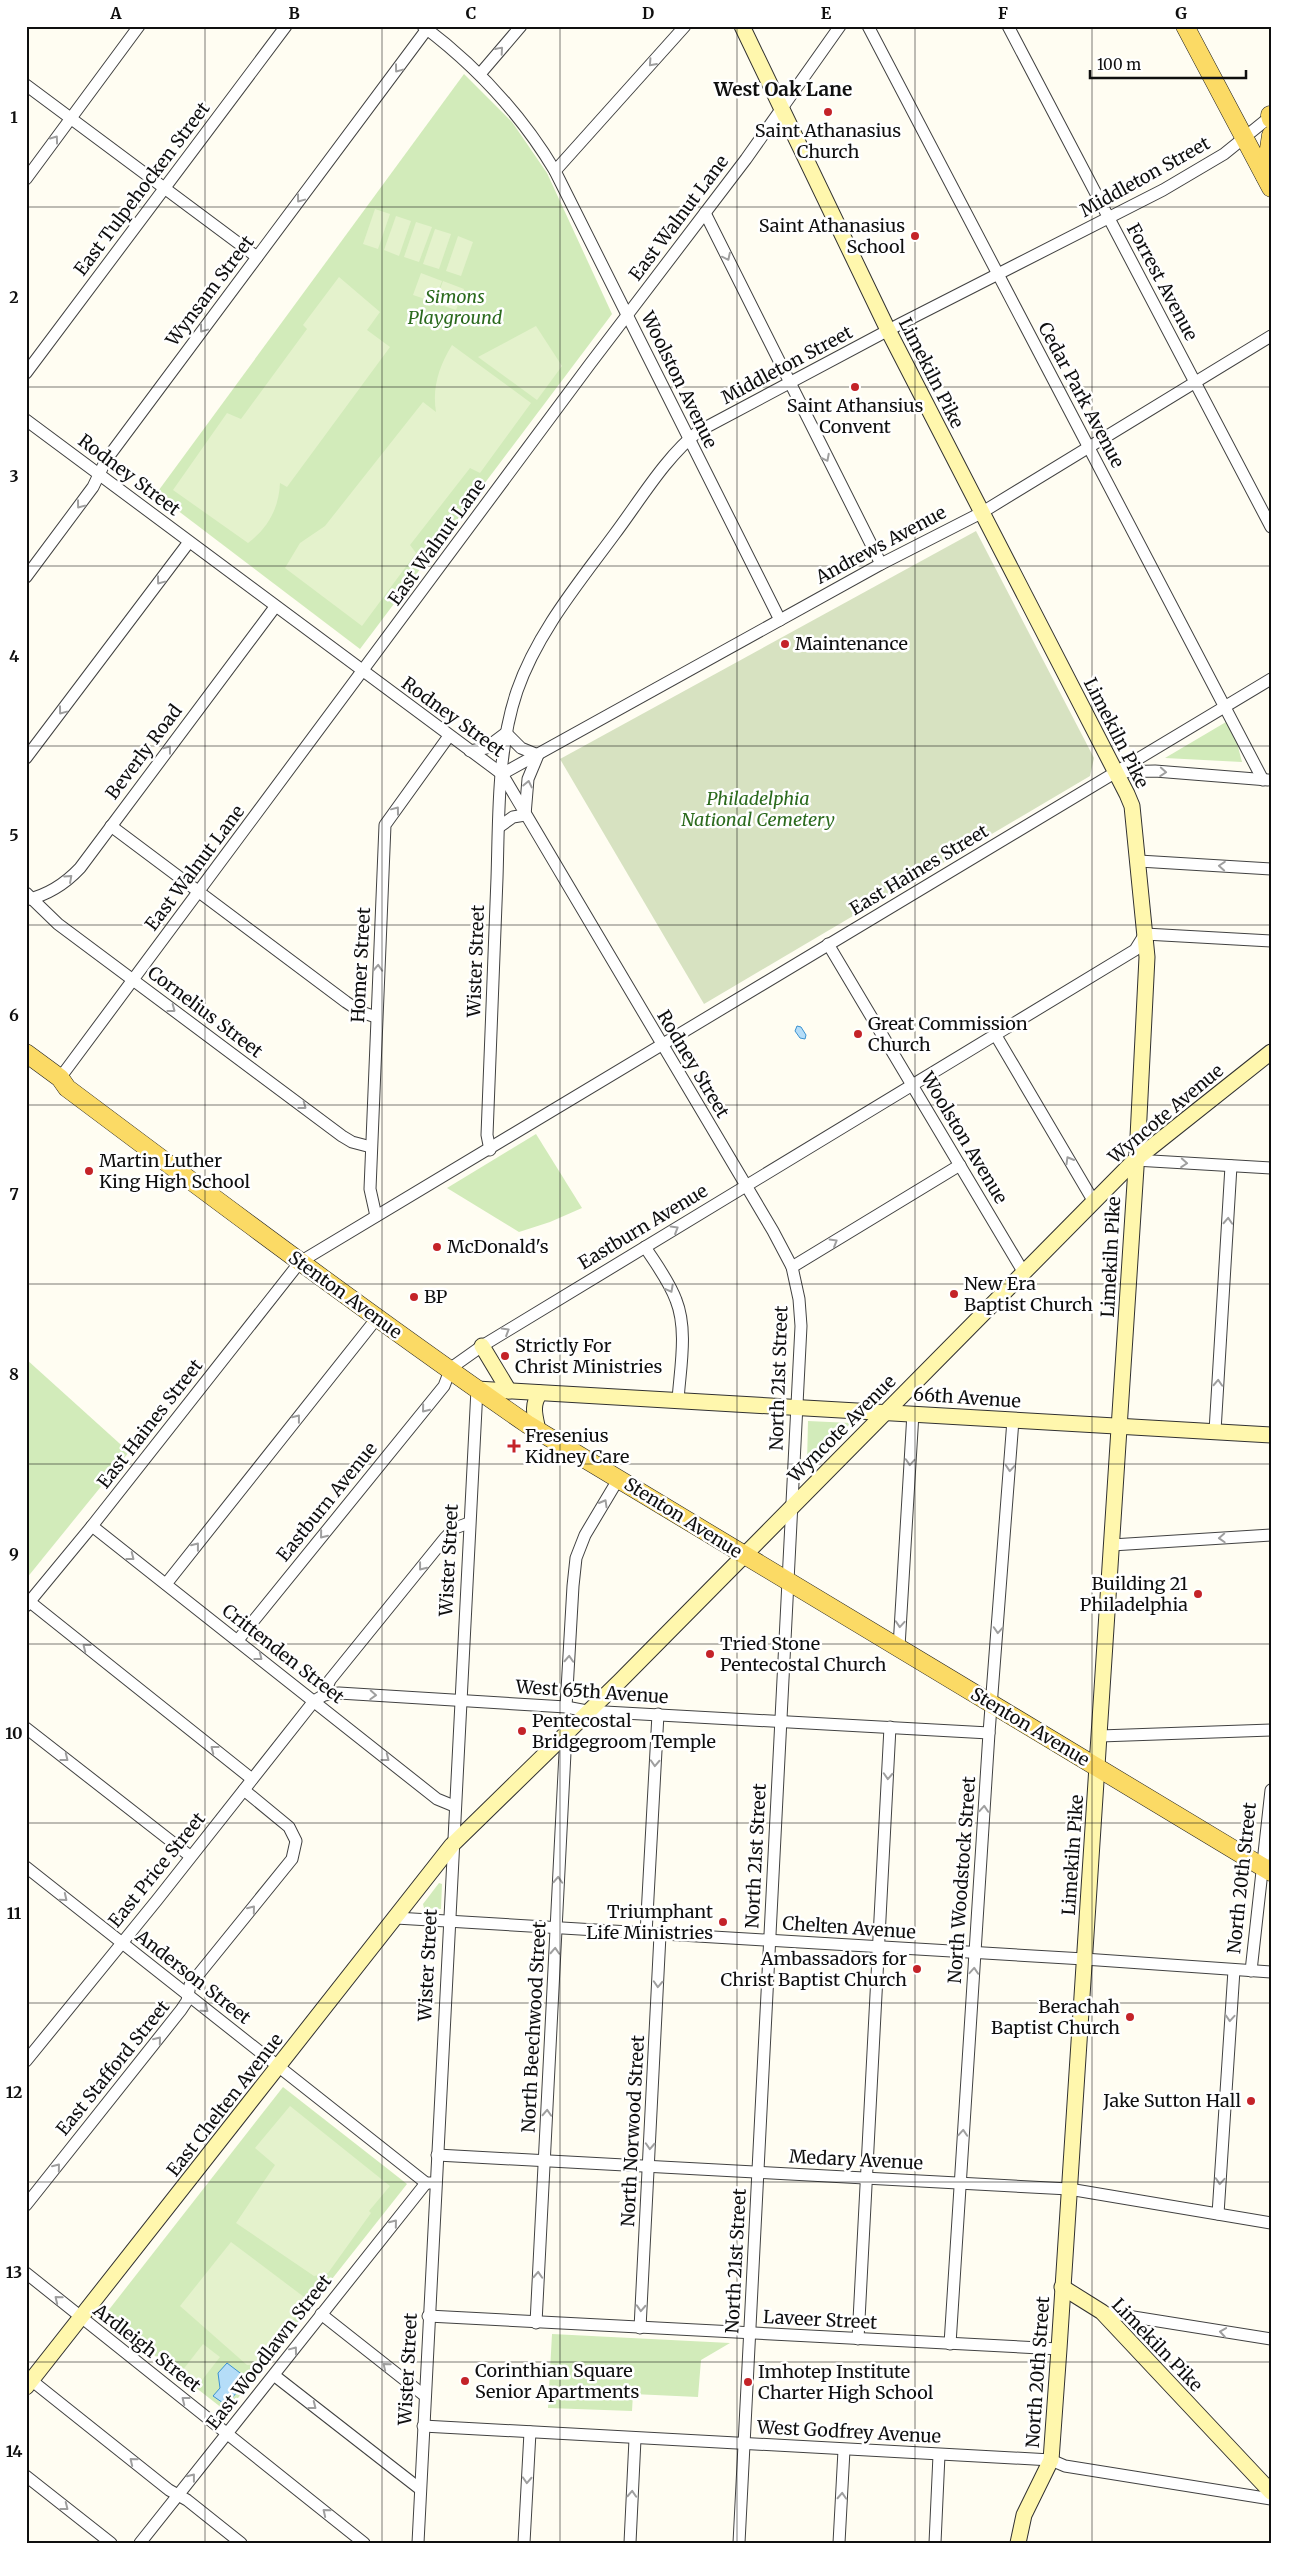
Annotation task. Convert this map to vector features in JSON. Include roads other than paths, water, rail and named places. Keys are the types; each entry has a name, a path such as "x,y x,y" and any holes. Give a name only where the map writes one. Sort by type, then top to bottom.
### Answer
{"main road":[{"path":"1186,26 1268,182"},
{"path":"1268,182 1271,135"},
{"name":"Stenton Avenue","path":"26,1053 60,1078 68,1088 300,1262 417,1348 451,1368 477,1389 538,1430 1266,1870"}],"street":[{"path":"26,178 139,26"},
{"name":"East Tulpehocken Street","path":"26,373 286,26"},
{"path":"480,74 521,26"},
{"path":"555,171 685,26"},
{"name":"Limekiln Pike","path":"742,26 888,330 1132,806 1147,956 1098,1768 1062,2286 1102,2312 1271,2492"},
{"name":"East Walnut Lane","path":"60,1078 627,315 705,213 840,26"},
{"name":"Cedar Park Avenue","path":"868,26 1226,707 1267,780"},
{"name":"Forrest Avenue","path":"1008,26 1271,527"},
{"name":"Woolston Avenue","path":"425,28 480,74 521,120 555,171 688,440 780,620"},
{"name":"Wynsam Street","path":"26,577 93,487 106,460 425,28"},
{"path":"26,84 257,257"},
{"path":"1271,111 1271,117"},
{"name":"Middleton Street","path":"502,774 506,733 517,690 546,629 642,498 688,440 704,428 888,330 1163,190 1224,154 1244,136 1271,117"},
{"path":"705,213 788,383 880,564"},
{"name":"Andrews Avenue","path":"502,774 880,564 981,513 1271,336"},
{"name":"Rodney Street","path":"26,420 502,774 661,1046 746,1185"},
{"path":"26,758 189,542"},
{"name":"Beverly Road","path":"28,898 46,894 70,878 275,606"},
{"path":"1115,772 1169,742 1271,680"},
{"path":"470,751 486,748 506,733 515,743 538,755 527,784 525,815 513,817 499,827"},
{"name":"Homer Street","path":"376,1216 370,1189 385,825 450,736"},
{"name":"East Haines Street","path":"28,1604 92,1526 300,1262 490,1150 1115,772 1154,771 1267,780"},
{"name":"Wister Street","path":"490,1150 487,1135 502,774"},
{"path":"111,826 346,1002 361,1012 376,1017"},
{"path":"1139,861 1271,869"},
{"name":"Cornelius Street","path":"28,898 58,924 342,1136 352,1142 371,1147"},
{"path":"1145,934 1271,941"},
{"name":"Eastburn Avenue","path":"238,1640 444,1386 451,1368 482,1346 1135,950 1145,934"},
{"name":"Woolston Avenue","path":"828,944 1024,1273"},
{"path":"995,1034 1094,1202"},
{"name":"Wyncote Avenue","path":"452,1845 566,1733 1135,1160 1271,1052"},
{"path":"1135,1160 1271,1168"},
{"path":"792,1267 960,1165"},
{"path":"1215,1432 1231,1166"},
{"name":"North 21st Street","path":"739,2543 801,1326 799,1299 792,1267 746,1185"},
{"path":"645,1247 677,1301 682,1322 678,1400"},
{"path":"166,1584 377,1318"},
{"path":"482,1346 509,1391"},
{"name":"Wister Street","path":"418,2543 428,2316 431,2183 437,2155 477,1389"},
{"name":"66th Avenue","path":"477,1389 1271,1435"},
{"path":"538,1430 534,1400 540,1393"},
{"path":"899,1647 914,1413"},
{"name":"North Woodstock Street","path":"950,2344 989,1733 993,1704 1013,1420"},
{"path":"566,1707 576,1558 585,1536 619,1478"},
{"name":"East Price Street","path":"26,2061 121,1942 158,1900 190,1856 319,1698 330,1680 445,1538 455,1528 469,1523"},
{"name":"Crittenden Street","path":"92,1526 238,1640 319,1698 437,1799 454,1806"},
{"path":"1112,1545 1271,1535"},
{"path":"28,1604 252,1779"},
{"name":"West 65th Avenue","path":"319,1698 339,1693 566,1707 587,1711 989,1733"},
{"path":"646,1934 658,1714"},
{"path":"858,2340 890,1727"},
{"path":"26,1728 190,1856"},
{"path":"1100,1736 1271,1730"},
{"name":"North Beechwood Street","path":"536,2323 566,1733"},
{"name":"East Stafford Street","path":"26,2205 185,2006 190,1985 292,1859 296,1848 294,1835 289,1827 244,1790"},
{"name":"North 20th Street","path":"1251,1971 1266,1870 1271,1790"},
{"name":"East Chelten Avenue","path":"29,2384 452,1845"},
{"name":"Anderson Street","path":"26,1867 279,2067 431,2183"},
{"name":"Chelten Avenue","path":"396,1918 1271,1972"},
{"name":"North Norwood Street","path":"640,2328 660,1935"},
{"path":"1218,2214 1234,1970"},
{"name":"Medary Avenue","path":"437,2155 1069,2189 1271,2223"},
{"name":"East Woodlawn Street","path":"140,2543 227,2432 275,2376 321,2314 431,2183"},
{"name":"Ardleigh Street","path":"26,2273 364,2543"},
{"name":"North 20th Street","path":"1018,2543 1024,2515 1051,2460 1060,2349 1062,2286"},
{"path":"1102,2312 1271,2340"},
{"path":"321,2314 425,2396"},
{"name":"Laveer Street","path":"428,2316 858,2340 1060,2349"},
{"path":"275,2376 420,2490"},
{"path":"29,2384 242,2543"},
{"name":"West Godfrey Avenue","path":"423,2426 635,2439 1051,2460 1065,2466 1271,2499"},
{"path":"524,2543 530,2432"},
{"path":"630,2543 635,2439"},
{"path":"839,2543 844,2450"},
{"path":"935,2543 939,2454"},
{"path":"26,2476 110,2543"}],"water":[{"path":"797,1026 801,1027 806,1035 805,1039 800,1038 795,1031"},
{"path":"227,2363 248,2379 226,2405 213,2396 220,2388 218,2373"}],"place":[{"name":"Saint Athanasius Church","path":"828,112"},
{"name":"Saint Athanasius School","path":"915,236"},
{"name":"Saint Athansius Convent","path":"855,387"},
{"name":"Maintenance","path":"785,644"},
{"name":"Great Commission Church","path":"858,1034"},
{"name":"Martin Luther King High School","path":"89,1171"},
{"name":"McDonald's","path":"437,1247"},
{"name":"New Era Baptist Church","path":"954,1294"},
{"name":"BP","path":"414,1297"},
{"name":"Strictly For Christ Ministries","path":"505,1356"},
{"name":"Fresenius Kidney Care","path":"514,1446"},
{"name":"Building 21 Philadelphia","path":"1198,1594"},
{"name":"Tried Stone Pentecostal Church","path":"710,1654"},
{"name":"Pentecostal Bridgegroom Temple","path":"522,1731"},
{"name":"Triumphant Life Ministries","path":"723,1922"},
{"name":"Ambassadors for Christ Baptist Church","path":"917,1969"},
{"name":"Berachah Baptist Church","path":"1130,2017"},
{"name":"Jake Sutton Hall","path":"1251,2101"},
{"name":"Corinthian Square Senior Apartments","path":"465,2381"},
{"name":"Imhotep Institute Charter High School","path":"748,2382"}],"district":[{"name":"West Oak Lane","path":"783,89"}],"park label":[{"name":"Simons Playground","path":"455,307"},
{"name":"Philadelphia National Cemetery","path":"758,810"}]}
